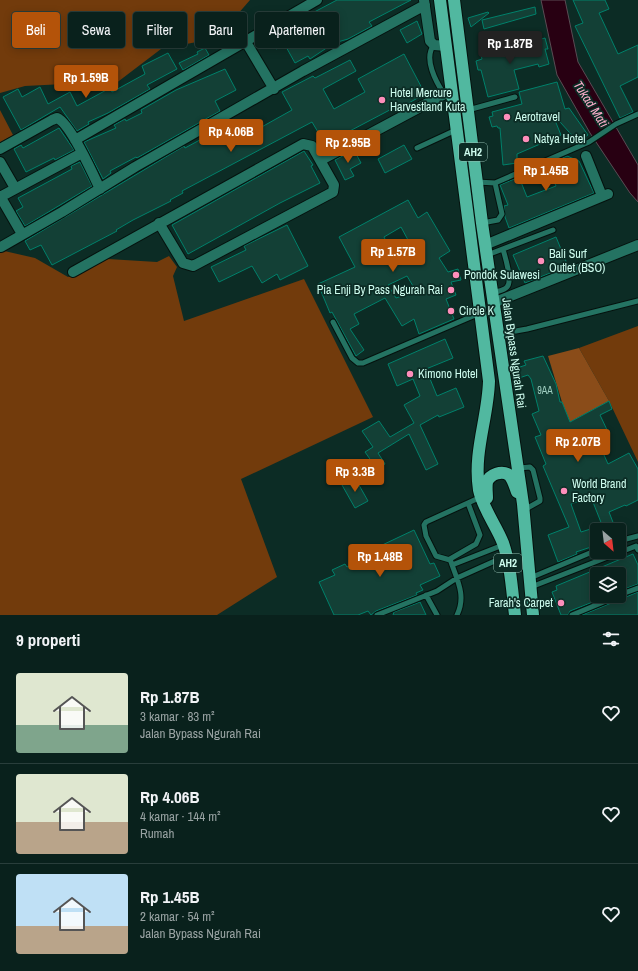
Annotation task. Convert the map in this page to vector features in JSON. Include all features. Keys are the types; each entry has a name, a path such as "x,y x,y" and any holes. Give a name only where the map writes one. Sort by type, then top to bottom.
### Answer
{"highway":[{"name":"AH2","path":"440,0 446,46 448,92 456,130 489,381 477,468 481,497 505,551 510,573 515,615"},
{"name":"Jalan Bypass Ngurah Rai","path":"454,0 482,223 518,468 533,615"},
{"path":"489,515 487,482 496,474 504,473 510,477 523,507"}],"street":[{"path":"247,41 317,0"},
{"path":"0,247 135,167 424,3 429,38 434,45 446,46"},
{"path":"247,44 274,89"},
{"path":"75,140 236,48"},
{"path":"321,160 448,92"},
{"path":"0,149 19,137 57,118 61,120 75,140 100,189"},
{"path":"73,272 159,223 303,144 312,146 334,185 333,192 193,266 183,263 159,223"},
{"path":"22,234 0,197 82,153"},
{"path":"486,250 605,195 586,156"},
{"path":"0,162 15,188"},
{"path":"493,298 638,245"}],"lane":[{"path":"434,45 429,55 435,78 448,92"},
{"path":"468,110 515,97"},
{"path":"477,182 495,184 589,142 616,124 638,114"},
{"path":"417,148 456,130"},
{"path":"482,223 502,218 495,184"},
{"path":"486,250 503,249 553,230"},
{"path":"493,298 508,287 510,281 503,249"},
{"path":"498,335 638,301"},
{"path":"333,322 352,358 358,363 363,364 480,313"},
{"path":"518,468 530,467 533,470 540,498 540,502 523,507"},
{"path":"481,497 426,522 424,525 426,536 436,556 451,562 505,551"},
{"path":"457,615 461,607 461,594 451,562 451,557 476,544 480,535 468,503"},
{"path":"626,539 638,536"},
{"path":"529,583 636,546 638,550"},
{"path":"377,615 437,591 505,551"},
{"path":"529,583 590,553"},
{"path":"626,593 638,588"},
{"path":"426,595 437,615"},
{"path":"572,615 601,603"}],"shaded area":[{"path":"0,0 250,0 240,12 195,12 195,42 187,44 187,12 133,12 133,48 166,48 161,49 115,84 84,83 25,86 0,93"},
{"path":"0,110 13,135 0,142"},
{"path":"0,250 35,258 68,277 108,259 157,262 169,256 177,267 173,276 184,321 304,279 373,417 241,479 277,577 217,615 0,615"},
{"path":"638,326 638,462 609,401 579,348"},
{"path":"579,348 609,401 570,422 562,402 548,356"}],"water":[{"name":"Tukad Mati","path":"541,0 565,0 578,62 638,165 638,202 630,193 590,133 557,75"}],"building":[{"path":"337,0 411,0 369,22 372,26 348,39 339,42 339,12 314,12"},
{"path":"573,0 605,0 609,9 599,13 618,54 638,45 638,77 620,86 633,112 620,118 575,26 583,23"},
{"path":"535,7 536,14 484,29 482,20"},
{"path":"488,12 489,13 471,27 468,18"},
{"path":"417,21 422,34 407,43 400,30"},
{"path":"545,38 548,49 545,49 549,64 539,67 538,64 514,70 519,89 488,97 481,70 478,70 476,61 482,59 481,55"},
{"path":"205,48 209,55 183,70 179,63 198,54 197,52"},
{"path":"287,48 326,48 310,59 308,56 295,63"},
{"path":"168,53 177,69 147,85 150,89 108,113 88,122 89,124 77,131 60,107 21,130 3,97 18,89 22,97 40,87 48,104 70,92 77,106 110,88 112,92 145,74 142,66"},
{"path":"404,54 425,94 405,105 403,103 346,133 348,138 328,149 312,122 182,191 183,193 170,200 171,201 133,220 116,230 117,231 52,265 41,245 30,250 25,241 184,146 185,148 233,122 242,138 292,110 282,92 313,76 315,78 350,60 356,71 323,89 334,109 365,92 358,79"},
{"path":"225,69 236,90 215,101 220,111 137,158 136,157 110,171 111,173 103,179 84,142 116,128 114,125 142,113 141,110 176,90"},
{"path":"557,82 565,109 569,108 588,135 578,142 552,113 561,135 517,154 517,163 503,165 500,128 497,126 492,127 489,117 493,116 492,112 522,104 519,92"},
{"path":"59,128 74,150 26,172 14,149 21,145 23,148"},
{"path":"404,145 412,159 385,173 378,159"},
{"path":"354,150 361,163 350,169 354,176 345,180 335,160"},
{"path":"304,151 313,165 311,166 320,183 280,203 188,254 172,225"},
{"path":"567,156 579,161 594,193 509,228 505,217 504,206 508,205 500,185 519,177 527,197 556,186 547,165"},
{"path":"80,162 92,186 25,226 16,211 23,207 18,198 72,169 71,166"},
{"path":"408,200 418,218 427,212 450,251 439,258 448,272 458,269 461,280 451,282 456,295 446,299 454,319 419,334 414,319 402,326 385,298 354,314 359,324 350,329 364,350 356,356 332,312 330,313 318,284 355,267 339,237","holes":["401,227 408,240 390,250 384,237","407,276 416,291 396,298 388,285"]},
{"path":"287,225 308,266 280,280 277,274 262,283 252,266 219,282 211,267 246,250 244,246"},
{"name":"Bali Surf Outlet (BSO)","path":"556,237 568,266 525,283 513,255"},
{"path":"445,339 453,358 426,369 437,396 456,388 464,407 439,417 438,415 420,425 438,464 426,470 409,434 378,453 385,464 377,469 365,452 373,447 362,431 379,421 390,437 414,423 404,405 420,396 413,379 397,386 388,364"},
{"path":"543,356 556,384 560,402 562,402 570,422 609,401 612,409 600,415 608,432 596,437 608,464 629,453 638,469 638,500 609,512 613,523 601,523 591,497 571,504 581,532 590,529 590,547 576,552 577,554 558,562 548,535 569,527 543,466 546,464 535,437 541,435 532,414 539,411 531,379 528,375 519,378 517,368 526,365 524,361"},
{"path":"355,478 368,501 355,508 342,485"},
{"path":"414,530 430,564 434,563 440,576 420,585 423,590 416,593 417,595 376,611 371,615 368,611 358,615 334,615 319,582 335,575 332,570 345,564 347,567 381,552 378,547"},
{"path":"633,554 638,565 638,584 626,588 626,567 602,567 621,559 626,559 626,557"},
{"path":"590,572 590,603 570,611 568,615 561,615 552,592 557,590 556,586"},
{"path":"638,592 638,615 582,615 611,603 626,603 626,597"},
{"path":"420,602 426,615 393,615 394,612"}],"place":[{"name":"Hotel Mercure Harvestland Kuta","path":"382,100"},
{"name":"Aerotravel","path":"507,117"},
{"name":"Natya Hotel","path":"526,139"},
{"name":"Bali Surf Outlet (BSO)","path":"541,261"},
{"name":"Pondok Sulawesi","path":"456,275"},
{"name":"Pia Enji By Pass Ngurah Rai","path":"451,290"},
{"name":"Circle K","path":"451,311"},
{"name":"Kimono Hotel","path":"410,374"},
{"name":"World Brand Factory","path":"564,491"},
{"name":"Farah's Carpet","path":"561,603"}]}
